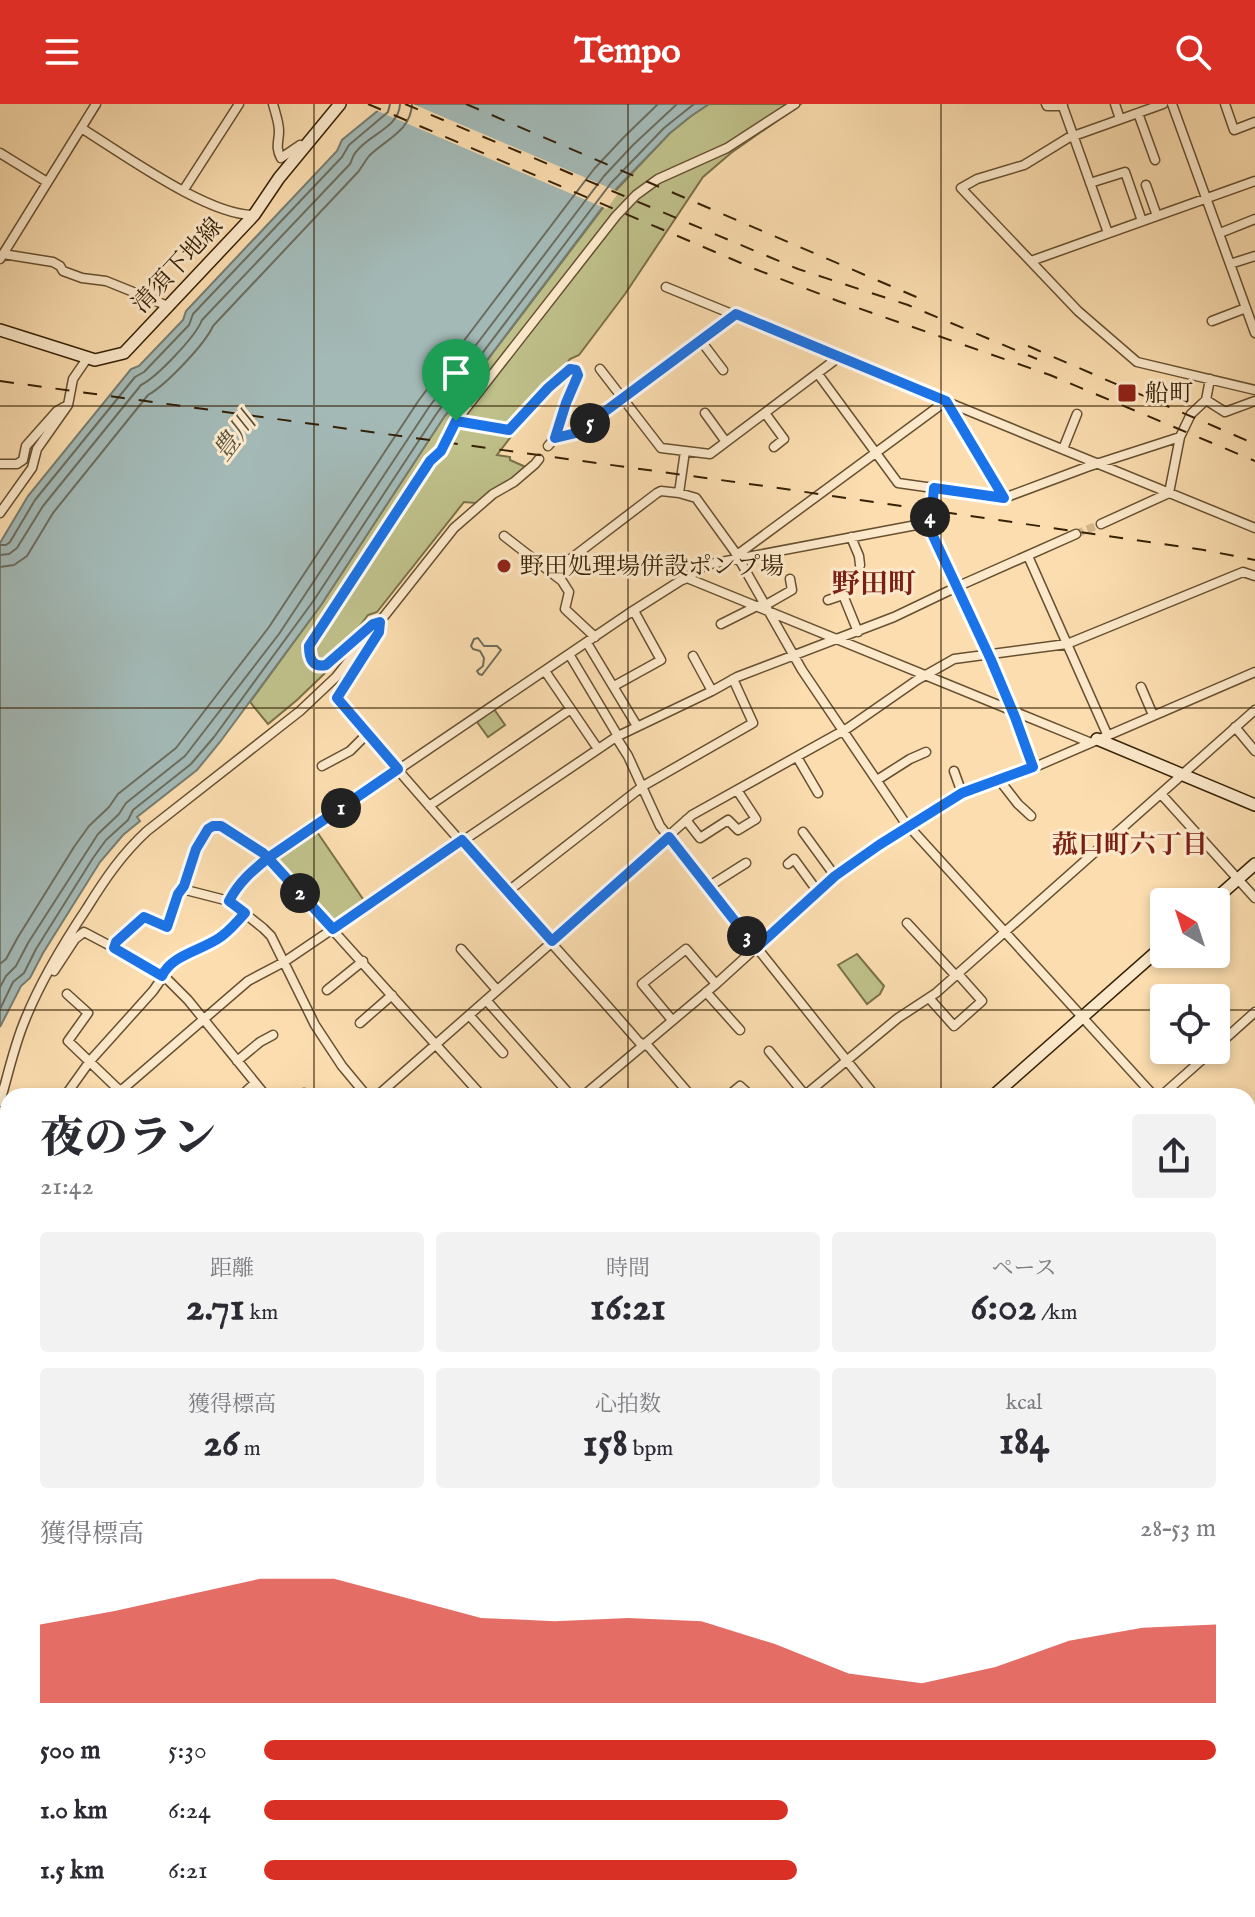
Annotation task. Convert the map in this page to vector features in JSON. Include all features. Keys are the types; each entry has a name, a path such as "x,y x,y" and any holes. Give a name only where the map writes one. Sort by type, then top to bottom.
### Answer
{"main road":[{"name":"清須下地線","path":"0,330 95,360 124,353 254,215 279,178 340,104"},
{"path":"1098,739 1255,805"},
{"path":"1228,888 1255,864"},
{"path":"1002,1088 1150,957"}],"street":[{"path":"96,104 2,256 53,262 63,271 82,278 106,281 168,306"},
{"path":"183,191 239,104"},
{"path":"273,104 280,129 276,148 281,158 300,145 302,149"},
{"path":"380,622 373,624 326,665 319,667 310,657 309,646 430,461 441,451 456,421 616,216 636,195 665,174 736,144 795,104"},
{"path":"1046,104 1062,105 1108,233"},
{"path":"1115,104 1120,119"},
{"path":"1163,104 1140,109 1074,136 1024,165 968,182 961,188 1078,311 1137,362 1255,390"},
{"path":"1172,104 1255,333"},
{"path":"1225,104 1234,130 1255,122"},
{"path":"1140,109 1155,160"},
{"path":"81,128 183,191 220,209 254,215"},
{"path":"0,153 47,182"},
{"path":"1090,183 1125,172 1142,221"},
{"path":"1031,261 1255,181"},
{"path":"1146,185 1157,216"},
{"path":"1220,233 1255,219"},
{"path":"1230,264 1255,256"},
{"path":"666,287 1255,528"},
{"path":"1212,321 1246,308"},
{"path":"555,438 576,433 736,314"},
{"path":"701,341 723,370"},
{"path":"0,513 32,468 37,449 68,405 73,379 88,357"},
{"path":"600,369 661,448 710,454 839,357"},
{"path":"456,421 509,430 548,388 570,369 576,370 578,375 555,438 548,446"},
{"path":"818,374 898,483 1004,498 1097,463 1180,437"},
{"path":"1169,493 1180,437 1191,414 1206,400 1210,379"},
{"path":"1206,400 1225,412 1255,401"},
{"path":"738,557 946,401"},
{"path":"946,401 1004,498"},
{"path":"0,464 17,464 23,460 26,446 57,411 68,405"},
{"path":"705,413 726,442"},
{"path":"765,413 784,439 774,447"},
{"path":"1063,449 1077,414"},
{"path":"679,493 685,451"},
{"path":"4,1088 16,1043 42,981 114,864 131,845 300,711 336,677 454,528 539,459"},
{"path":"934,488 927,523 988,654 1033,767"},
{"path":"552,573 657,493 679,493 696,498 738,557 763,608 793,656 909,826 1147,1088"},
{"path":"1101,524 1169,493"},
{"path":"229,901 239,884 268,858 705,565 927,523"},
{"path":"130,1088 248,981 284,962 617,737 733,679 909,611 1076,534"},
{"path":"504,536 568,589 567,613 591,640 637,726"},
{"path":"851,537 860,565"},
{"path":"1028,556 1067,644 1098,739"},
{"path":"389,1088 686,820 843,731 924,676 954,659 1067,644 1243,572 1255,576"},
{"path":"687,578 1012,711 1098,739"},
{"path":"721,624 763,608 792,590 790,579"},
{"path":"828,600 843,595 858,632"},
{"path":"614,686 661,660 634,611"},
{"path":"380,622 379,632 337,698 429,806 684,1088"},
{"path":"569,654 628,756 660,826 868,1088"},
{"path":"693,656 712,691"},
{"path":"545,671 598,749"},
{"path":"592,1088 716,984 835,876 909,826 962,793 1000,781 1255,672"},
{"path":"507,892 643,786 753,723 733,679"},
{"path":"1141,687 1153,715"},
{"path":"429,806 571,709"},
{"path":"815,1088 845,1060 957,975 1255,710"},
{"path":"1235,727 1255,751"},
{"path":"322,766 350,751 367,734"},
{"path":"877,780 926,752"},
{"path":"797,757 818,793"},
{"path":"954,771 962,793"},
{"path":"1000,781 1031,816"},
{"path":"686,820 700,838 728,820 738,830 747,825 756,819 737,790"},
{"path":"1161,794 1255,898"},
{"path":"114,948 116,942 144,917 167,927 196,849 208,829 221,826 268,858 475,1088"},
{"path":"803,832 835,876"},
{"path":"788,864 794,859 818,892"},
{"path":"708,887 746,863"},
{"path":"182,889 229,901 271,936 315,1025 360,1088"},
{"path":"71,1088 90,1061 153,991 164,970 218,939 245,913"},
{"path":"907,923 982,1001 954,1026 929,998"},
{"path":"42,981 51,975 80,933 87,933 162,976 188,1000 259,1088"},
{"path":"461,949 497,990"},
{"path":"672,1020 642,984 686,949 716,984"},
{"path":"327,990 363,961"},
{"path":"706,992 740,1030"},
{"path":"67,994 88,1013 68,1041 118,1088"},
{"path":"360,1023 392,995"},
{"path":"486,1000 564,1088"},
{"path":"1230,1034 1255,1012"},
{"path":"469,1015 503,1053"},
{"path":"237,1061 273,1035"},
{"path":"769,1051 801,1088"},
{"path":"1170,1088 1196,1064"},
{"path":"250,1088 255,1083"}],"green space":[{"path":"709,104 801,104 731,153 703,177 625,294 579,355 570,359 497,455 510,457 510,460 528,468 476,503 464,502 377,612 368,615 324,674 268,724 250,702 321,605 444,417 618,188 670,133"},
{"path":"494,709 505,725 488,737 477,722"},
{"path":"315,829 365,902 333,925 276,860 276,856"},
{"path":"857,954 884,986 880,994 867,1004 838,965"}],"water":[{"name":"豊川","path":"386,104 709,104 670,133 617,188 444,417 321,605 220,742 197,770 137,817 140,821 100,862 30,978 21,986 0,1027 0,543 28,496 131,369 139,366 183,320 186,311 337,151 342,140"}],"pier":[{"path":"380,104 413,104 619,192 607,209 373,109"}],"tunnel":[{"path":"1076,534 1101,524"}],"railway":[{"path":"368,104 755,269 1050,375 1255,461"},
{"path":"405,104 798,269 908,305 1037,359"},
{"path":"466,104 921,299"},
{"path":"1028,346 1255,444"},
{"path":"0,381 764,486 1255,560"}],"place":[{"name":"船町","path":"1127,393"},
{"name":"野田処理場併設ポンプ場","path":"504,566"}],"district":[{"name":"野田町","path":"874,583"},
{"name":"菰口町六丁目","path":"1130,844"}],"route":[{"path":"456,421 441,451 430,461 309,646 314,664 319,667 326,665 373,624 380,622 379,632 337,698 398,769 268,858 250,872 229,901 245,913 218,939 174,962 162,976 114,948 116,942 144,917 167,927 196,849 213,826 221,826 263,853 268,858 333,929 462,840 552,941 669,837 756,948 835,876 879,845 962,793 1033,767 991,660 927,523 934,488 1004,498 946,401 736,314 576,433 555,438 578,375 573,369 536,399 509,430 456,421"}]}
